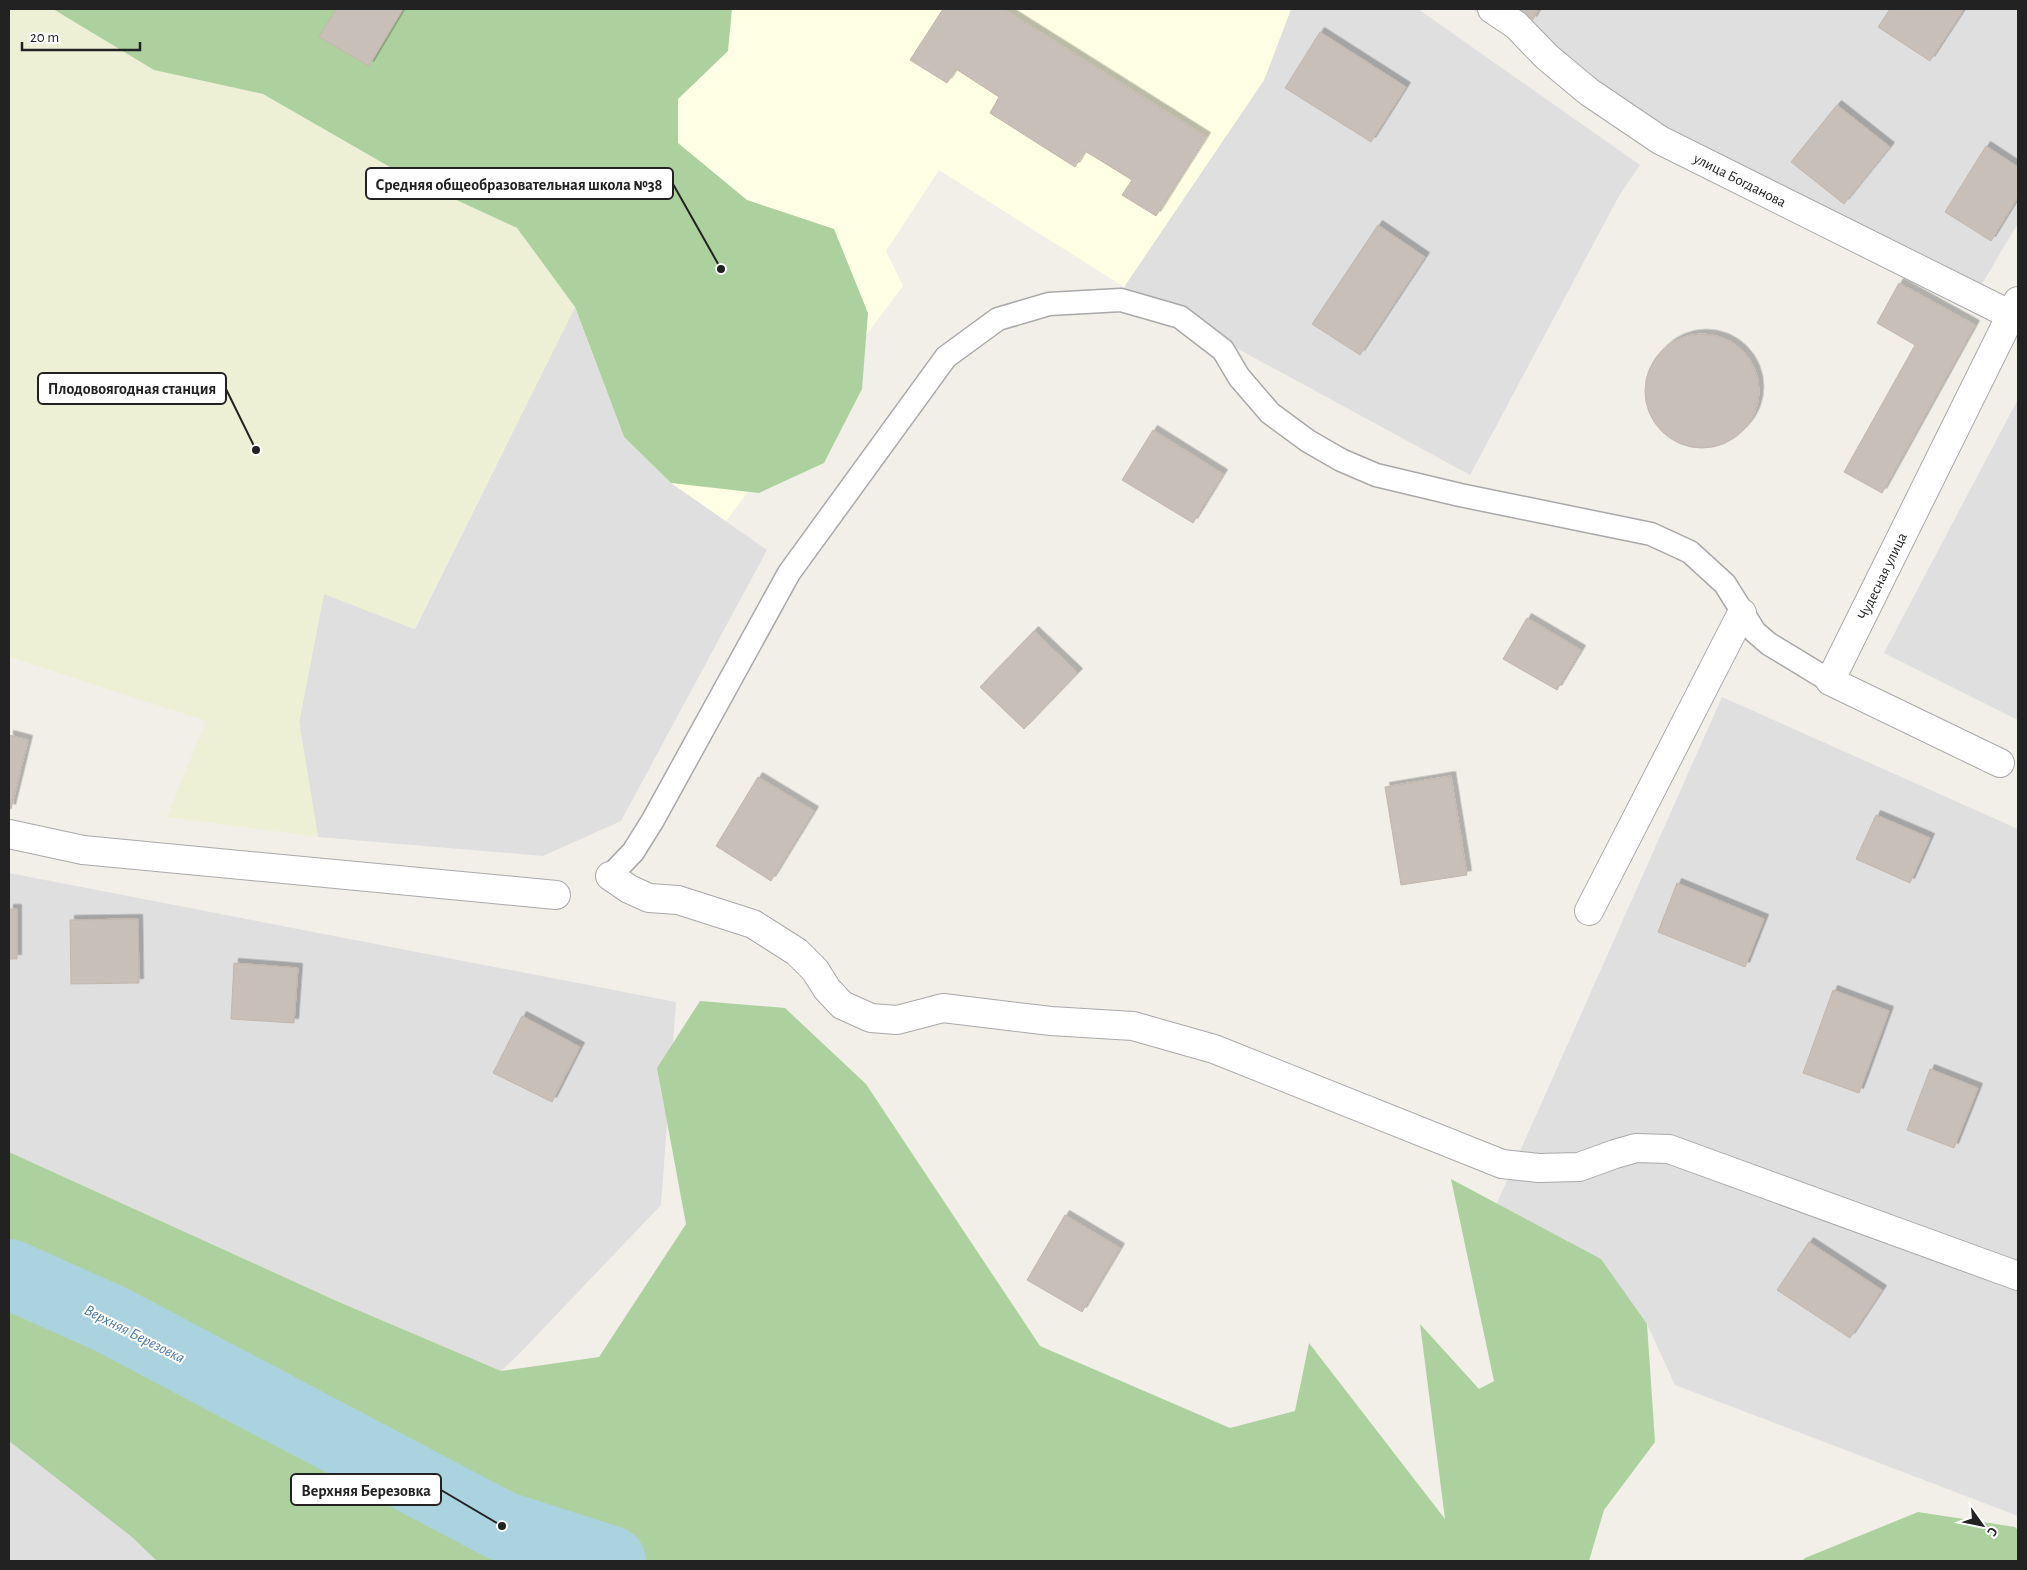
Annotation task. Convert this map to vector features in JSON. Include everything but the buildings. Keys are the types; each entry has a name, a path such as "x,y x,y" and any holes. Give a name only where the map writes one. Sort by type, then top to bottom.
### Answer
{"street":[{"name":"улица Богданова","path":"1492,9 1516,25 1547,57 1589,92 1660,140 2014,308"},
{"name":"Чудесная улица","path":"1830,681 2014,308"},
{"path":"1589,912 1742,613"},
{"path":"1830,681 2000,763"},
{"path":"9,834 83,850 556,895"},
{"path":"610,876 629,889 649,898 678,900 753,924 797,952 815,970 827,989 842,1005 870,1018 897,1020 943,1008 1051,1021 1133,1026 1214,1049 1502,1164 1539,1168 1579,1167 1636,1148 1669,1149 2018,1276"}],"lane":[{"path":"610,876 633,852 653,820 789,573 946,357 998,319 1049,304 1121,300 1180,317 1223,350 1239,377 1270,413 1308,441 1341,460 1376,475 1460,495 1651,534 1690,552 1725,584 1755,632 1769,644 1830,681"}],"shaded area":[{"path":"9,9 53,9 154,70 263,94 409,178 517,228 575,307 414,629 324,594 299,722 318,837 167,817 206,721 9,657"},
{"path":"591,9 1291,9 1264,80 1124,287 939,170 886,251 903,286 726,521 671,483 624,437 575,307 517,228"},
{"path":"1291,9 1418,9 1640,165 1619,196 1470,475 1124,287 1264,80"},
{"path":"1472,9 2018,9 2018,223 1982,284 1641,121"},
{"path":"575,307 624,437 671,483 767,550 621,821 543,856 318,837 299,722 324,593 415,629"},
{"path":"2018,399 2018,720 1884,653"},
{"path":"1722,697 2018,829 2018,1516 1675,1385 1647,1324 1497,1203"},
{"path":"9,873 676,1002 661,1205 501,1371 339,1302 9,1152"},
{"path":"9,1332 218,1561 9,1561"}],"green space":[{"path":"53,9 732,9 728,51 678,99 678,143 747,200 834,229 868,313 862,389 824,463 759,493 671,483 624,437 575,307 517,228 409,178 263,94 154,70"},
{"path":"700,1001 785,1008 866,1084 1040,1346 1230,1428 1295,1411 1309,1343 1445,1519 1420,1324 1479,1389 1494,1381 1451,1179 1601,1259 1647,1324 1655,1442 1604,1510 1589,1561 157,1561 132,1537 9,1441 9,1152 339,1302 501,1371 599,1357 686,1224 657,1068"},
{"path":"1918,1512 2015,1527 2018,1530 2018,1561 1802,1561 1805,1558"}],"waterway":[{"name":"Верхняя Березовка","path":"9,1274 110,1319 502,1526 611,1561"}],"place":[{"name":"Средняя общеобразовательная школа №38","path":"721,269"},
{"name":"Плодовоягодная станция","path":"256,450"},
{"name":"Верхняя Березовка","path":"502,1526"}]}
